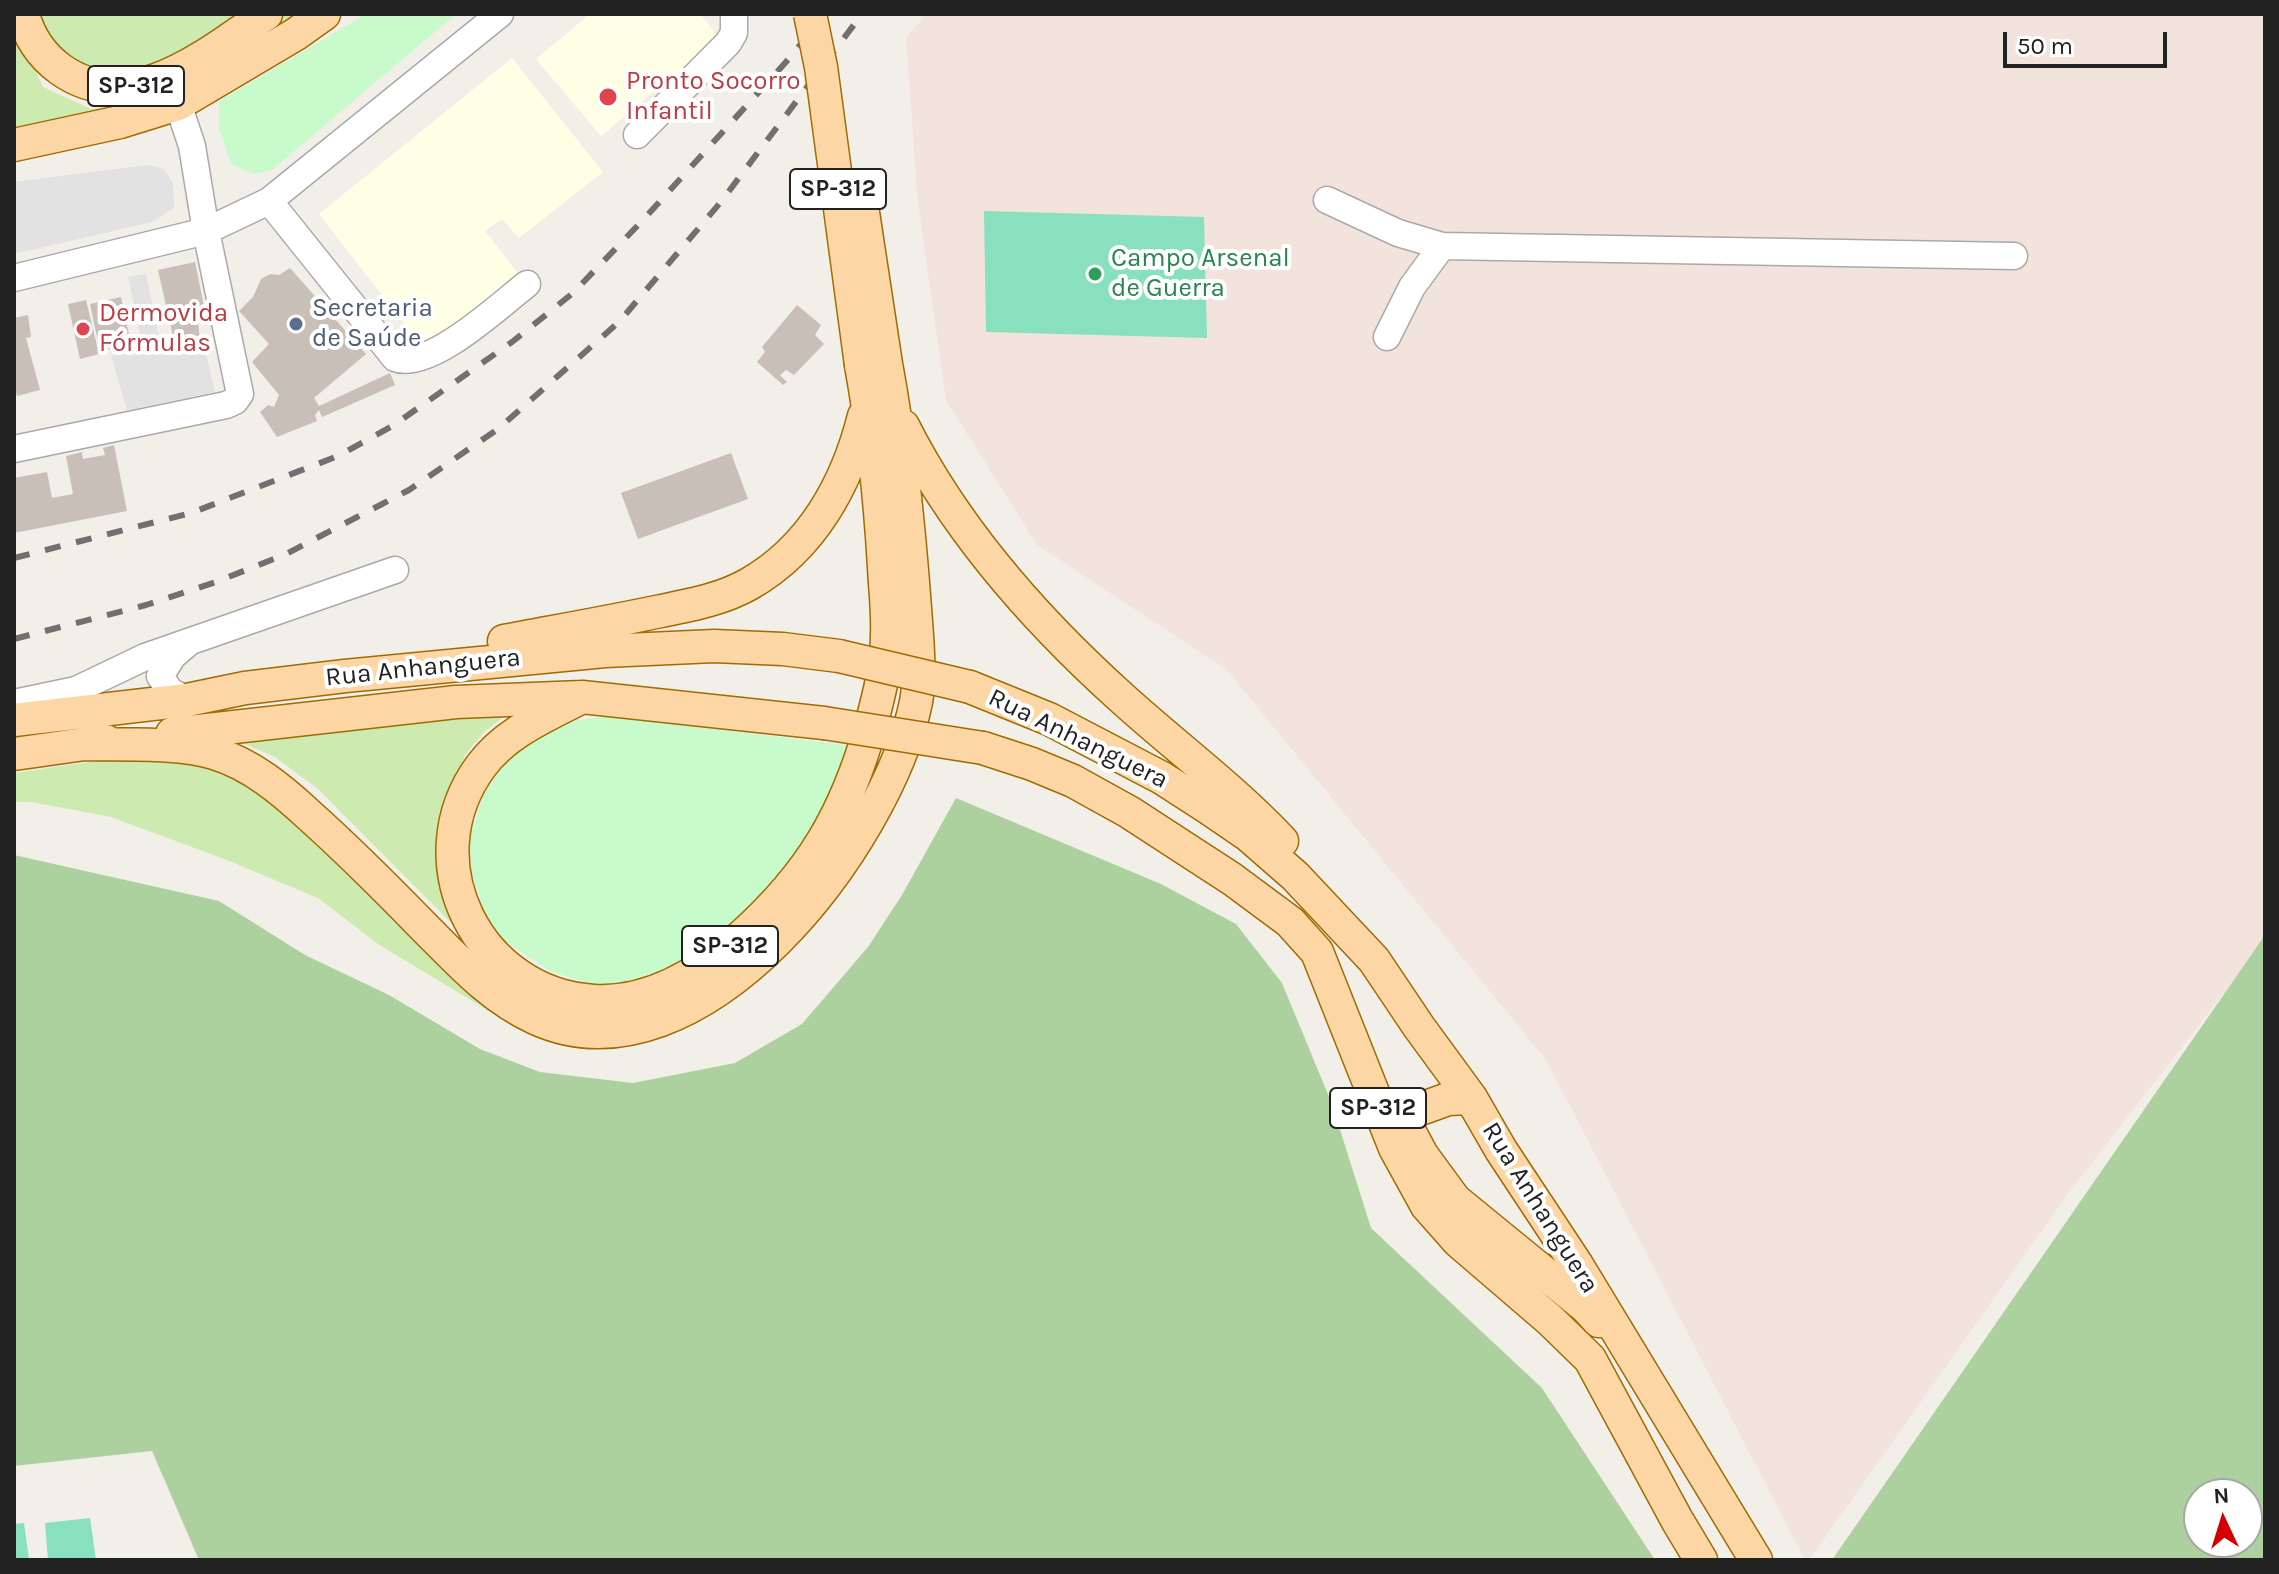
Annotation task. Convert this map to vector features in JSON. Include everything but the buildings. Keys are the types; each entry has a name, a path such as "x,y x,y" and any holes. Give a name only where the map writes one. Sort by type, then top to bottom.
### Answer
{"main road":[{"name":"SP-312","path":"23,14 39,51 51,62 73,79 109,88 154,82 195,62 266,14"},
{"path":"14,145 120,122 178,104 324,14"},
{"name":"SP-312","path":"582,697 520,730 492,752 479,769 463,800 453,835 455,881 468,918 495,957 515,976 542,990 567,997 615,1001 647,995 673,985 731,946 802,872 829,831 857,774 880,691 887,636 880,496 881,405 810,14"},
{"name":"SP-312","path":"830,14 840,55 873,364"},
{"name":"SP-312","path":"881,405 940,492 1009,584 1113,690 1204,767 1273,832 1300,860 1374,960"},
{"path":"245,688 622,619 704,602 749,584 787,555 813,529 836,495 881,405"},
{"path":"84,744 209,751 250,769 278,787 321,826 467,970 503,1000 536,1019 585,1031 628,1029 670,1018 711,997 790,929 831,878 863,827 901,751 917,699 917,638 912,569 881,405"},
{"name":"Rua Anhanguera","path":"14,720 187,700 245,688 436,666 605,651 714,646 783,649 839,656 970,687 1049,719 1162,778 1248,835 1295,876 1374,960 1471,1098 1501,1150 1577,1265 1756,1560"},
{"name":"Rua Anhanguera","path":"14,754 456,702 582,697 824,723 983,748 1032,764 1109,800 1232,879 1290,922 1317,952 1409,1177 1440,1223 1590,1359 1701,1560"},
{"path":"1336,919 1335,951 1358,999 1401,1116 1422,1155 1455,1200 1586,1307 1650,1386"},
{"path":"1401,1116 1448,1099 1471,1098"},
{"path":"1395,1148 1401,1116"}],"street":[{"path":"14,278 206,231 269,201 500,14"},
{"path":"637,135 728,43 734,33 734,14"},
{"path":"14,449 235,401 240,394 206,231 192,146 178,104"},
{"path":"1327,200 1398,233 1442,246 2014,256"},
{"path":"269,201 395,358 406,362 429,356 444,347 527,284"},
{"path":"1387,337 1412,287 1442,246"},
{"path":"14,703 76,690 145,657 192,639 395,570"},
{"path":"187,700 170,691 160,676 173,656 192,639"}],"shaded area":[{"name":"Pronto Socorro Infantil","path":"590,14 700,14 719,37 601,136 536,59"},
{"path":"926,14 2265,14 2265,940 2070,1191 1809,1560 1805,1560 1546,1060 1226,669 1037,545 946,400 918,203 906,38"},
{"path":"512,58 603,172 519,238 502,219 485,231 523,280 427,353 319,214"},
{"path":"147,165 164,169 173,184 174,208 152,222 14,254 14,182"},
{"path":"146,274 162,353 204,345 215,392 127,410 111,356 143,347 128,277"}],"green space":[{"path":"35,14 249,14 133,78 64,62"},
{"path":"287,14 301,14 171,99 14,137 15,26 43,87 91,109 126,104 177,85"},
{"path":"366,14 456,14 272,170 254,174 231,164 219,128 219,101"},
{"name":"Campo Arsenal de Guerra","path":"984,211 1204,217 1207,338 986,332"},
{"path":"522,711 504,717 485,731 465,755 446,806 478,950 318,789 275,757 240,742"},
{"path":"606,716 855,746 792,871 697,959 628,988 595,985 552,972 507,943 485,915 473,876 469,841 483,794 512,754 556,724"},
{"path":"171,754 255,782 497,1016 378,944 318,898 111,817 31,802 14,802 14,773 124,757"},
{"path":"956,798 1161,884 1236,924 1282,983 1332,1104 1371,1228 1542,1388 1655,1560 199,1560 152,1451 14,1466 14,855 219,901 305,955 389,995 480,1049 540,1072 633,1083 735,1063 802,1024 868,947 902,895"},
{"path":"2265,935 2265,1560 1832,1560"},
{"path":"90,1518 96,1560 48,1560 45,1523"},
{"path":"24,1523 29,1560 14,1560 14,1524"}],"railway":[{"path":"14,558 191,513 338,456 394,425 512,342 573,293 795,52 822,14"},
{"path":"14,639 146,605 286,554 409,490 498,429 619,322 720,203 862,14"}],"place":[{"name":"Pronto Socorro Infantil","path":"608,97"},
{"name":"Campo Arsenal de Guerra","path":"1095,274"},
{"name":"Secretaria de Saúde","path":"296,324"},
{"name":"Dermovida Fórmulas","path":"83,329"}]}
